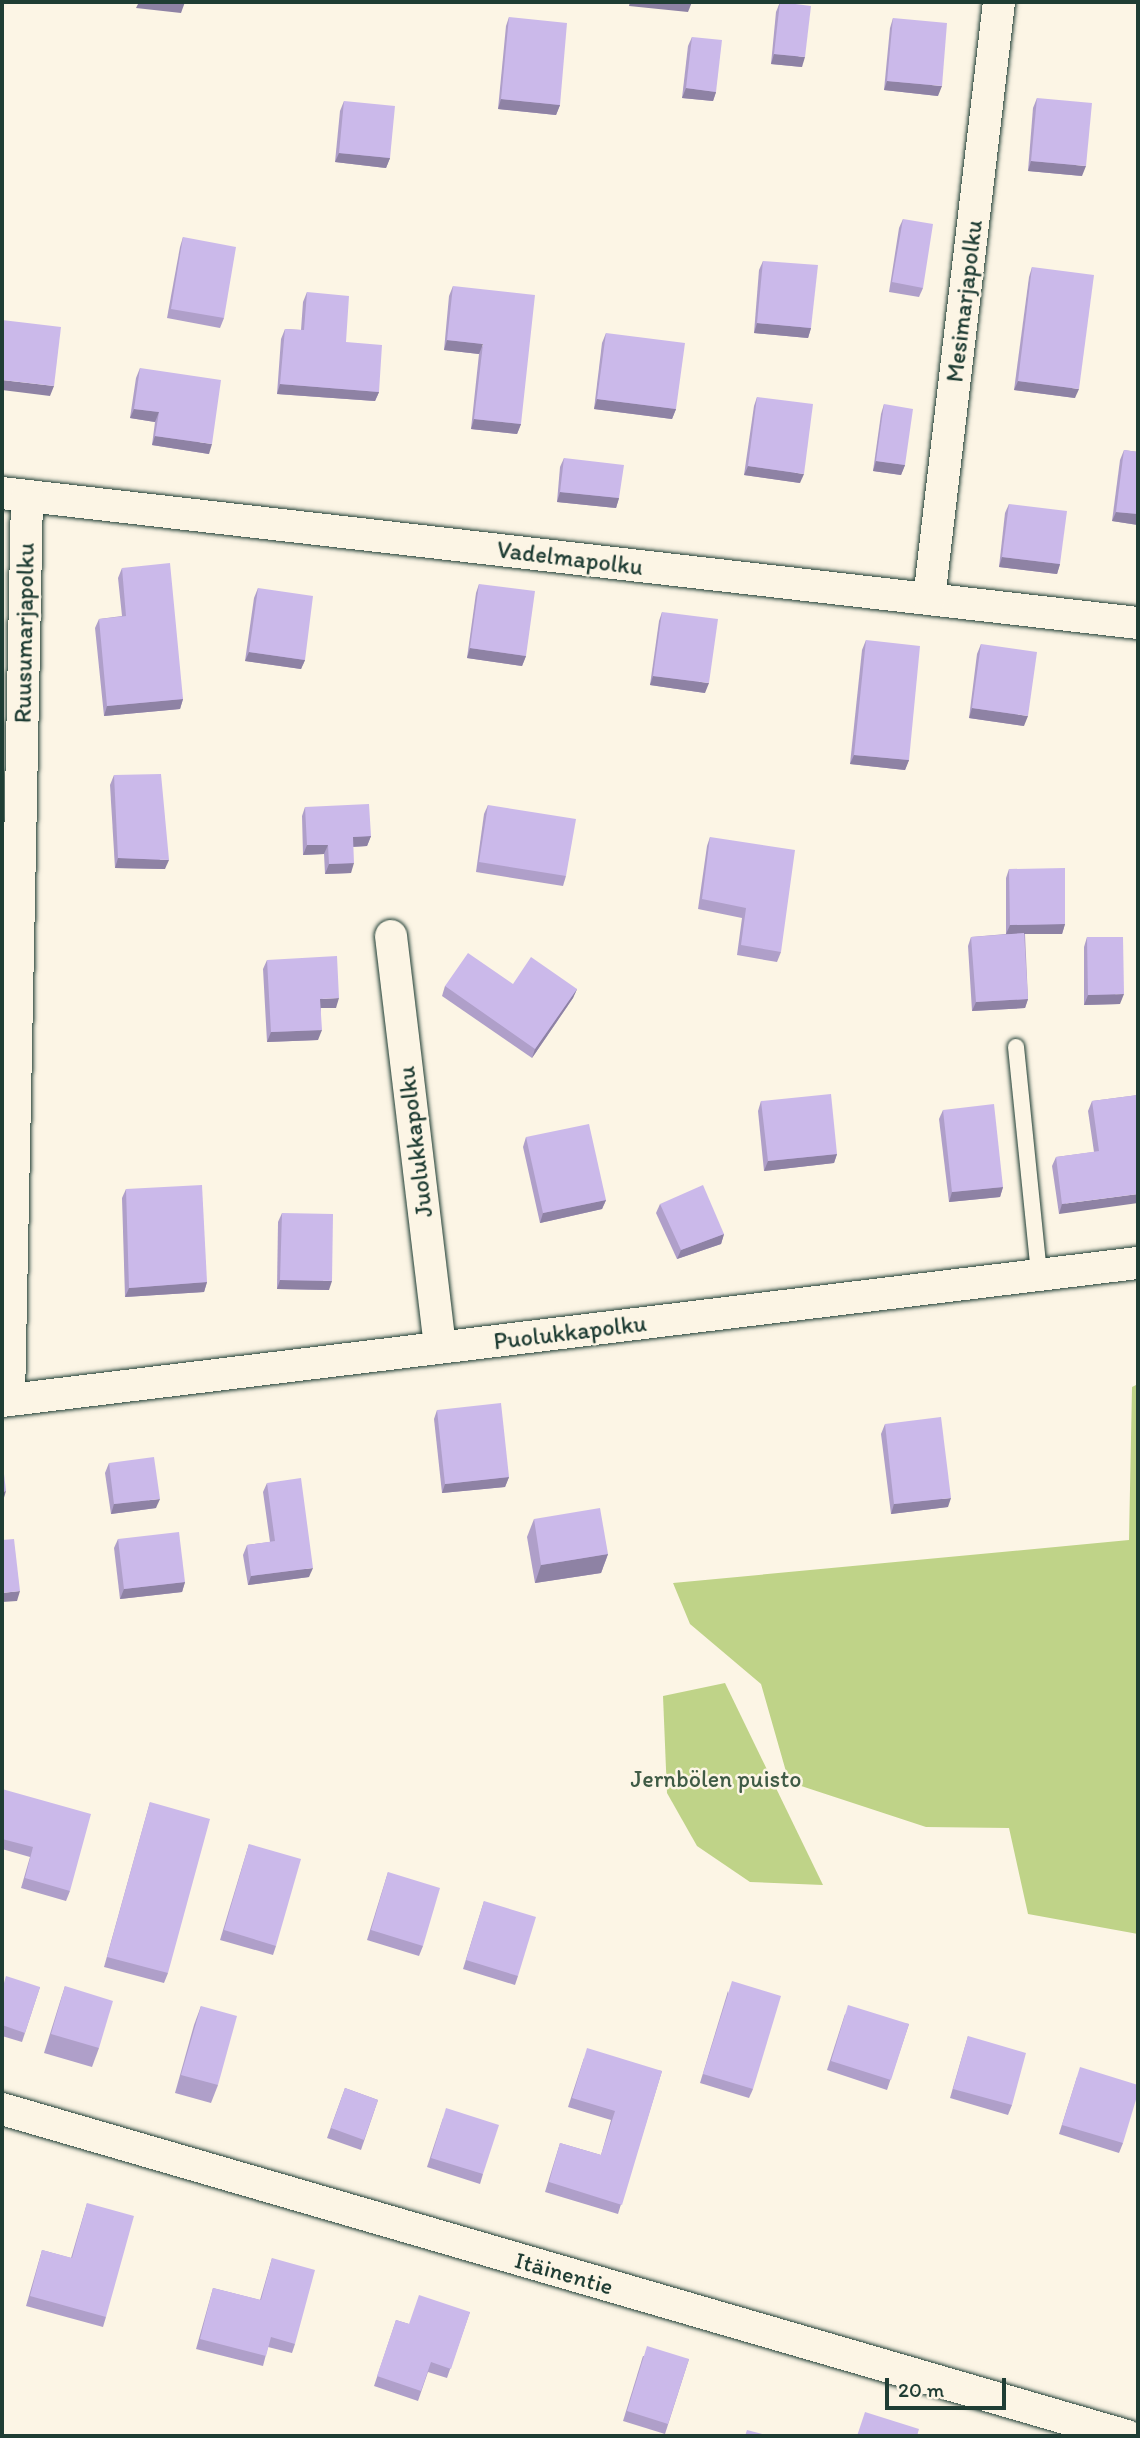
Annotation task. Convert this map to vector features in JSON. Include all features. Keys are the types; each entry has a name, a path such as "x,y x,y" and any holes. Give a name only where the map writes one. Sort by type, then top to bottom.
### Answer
{"street":[{"name":"Mesimarjapolku","path":"929,599 999,2"},
{"name":"Vadelmapolku","path":"14,495 1138,623"},
{"name":"Ruusumarjapolku","path":"5,1400 14,495"},
{"name":"Juolukkapolku","path":"391,936 440,1347"},
{"name":"Puolukkapolku","path":"5,1400 1138,1263"},
{"name":"Itäinentie","path":"2,2109 1127,2436"}],"lane":[{"path":"1016,1047 1039,1275"}],"green space":[{"path":"1138,1384 1138,1934 1028,1914 1009,1828 926,1827 789,1782 761,1684 690,1624 673,1583 1129,1540 1132,1387"},
{"name":"Jernbölen puisto","path":"725,1683 823,1885 750,1882 697,1846 667,1793 663,1696"}],"building":[{"path":"780,2 811,6 805,57 774,54"},
{"path":"509,17 567,23 560,105 501,99"},
{"path":"893,18 947,23 942,86 887,81"},
{"path":"692,37 722,40 716,92 686,88"},
{"path":"1037,98 1092,103 1086,166 1031,161"},
{"path":"344,101 395,106 390,158 339,153"},
{"path":"903,219 933,224 923,288 892,282"},
{"path":"183,237 236,247 224,318 171,309"},
{"path":"763,261 818,265 811,328 757,323"},
{"path":"1032,267 1094,275 1079,389 1018,381"},
{"path":"453,286 535,295 521,424 474,419 483,344 447,340"},
{"path":"307,292 349,296 346,342 382,345 379,392 280,384 285,329 304,330"},
{"path":"2,320 61,327 54,386 2,380"},
{"path":"606,333 685,343 676,409 597,399"},
{"path":"140,368 221,380 212,444 155,436 159,412 134,409"},
{"path":"757,397 813,404 804,474 748,466"},
{"path":"884,404 913,409 905,465 876,461"},
{"path":"1124,450 1138,452 1138,514 1116,512"},
{"path":"564,458 624,465 619,498 560,492"},
{"path":"1009,504 1067,511 1060,564 1002,557"},
{"path":"170,563 183,699 107,706 99,619 126,616 122,568"},
{"path":"479,584 535,591 526,656 470,648"},
{"path":"258,588 313,596 305,660 249,652"},
{"path":"662,612 718,619 709,683 653,676"},
{"path":"866,640 920,646 909,760 854,755"},
{"path":"981,644 1037,652 1028,716 972,708"},
{"path":"161,774 169,860 118,858 114,775"},
{"path":"369,804 371,836 353,837 354,863 329,864 328,845 307,845 305,807"},
{"path":"488,805 576,819 566,876 479,862"},
{"path":"710,837 795,850 781,952 741,945 746,908 702,899"},
{"path":"1065,868 1065,924 1010,925 1009,869"},
{"path":"1024,933 1028,999 976,1002 971,937"},
{"path":"1087,937 1123,937 1124,994 1088,995"},
{"path":"468,953 513,984 531,957 577,989 535,1049 445,986"},
{"path":"337,956 339,998 320,999 322,1030 271,1032 267,960"},
{"path":"831,1094 837,1154 768,1161 761,1101"},
{"path":"1138,1095 1138,1194 1062,1204 1056,1157 1099,1151 1092,1101"},
{"path":"994,1104 1003,1187 952,1192 943,1110"},
{"path":"589,1124 606,1200 543,1213 526,1137"},
{"path":"202,1185 207,1282 129,1288 126,1189"},
{"path":"703,1185 724,1234 681,1250 660,1204"},
{"path":"282,1213 333,1214 332,1281 280,1280"},
{"path":"501,1403 509,1477 445,1484 437,1410"},
{"path":"941,1417 951,1498 894,1504 885,1424"},
{"path":"2,1457 6,1491 2,1492"},
{"path":"154,1457 160,1499 114,1504 109,1463"},
{"path":"301,1478 313,1568 251,1576 247,1545 275,1541 267,1483"},
{"path":"600,1508 608,1554 541,1565 534,1519"},
{"path":"179,1532 185,1582 124,1589 118,1539"},
{"path":"14,1539 20,1591 2,1593 2,1540"},
{"path":"2,1789 91,1814 70,1891 25,1878 33,1847 2,1839"},
{"path":"150,1802 210,1819 168,1973 107,1957"},
{"path":"249,1844 301,1859 276,1946 224,1930"},
{"path":"388,1872 440,1888 423,1946 371,1930"},
{"path":"484,1901 536,1917 518,1976 466,1960"},
{"path":"6,1976 40,1987 25,2033 2,2025 2,1990"},
{"path":"732,1981 781,1996 753,2089 703,2074"},
{"path":"65,1986 113,2001 99,2048 51,2034"},
{"path":"848,2005 909,2024 891,2080 831,2061"},
{"path":"201,2006 237,2016 218,2085 181,2075"},
{"path":"968,2036 1026,2053 1012,2105 953,2089"},
{"path":"587,2048 662,2071 622,2205 549,2182 560,2143 601,2155 615,2111 572,2098"},
{"path":"1080,2067 1138,2085 1123,2143 1062,2125"},
{"path":"345,2088 378,2100 364,2140 331,2128"},
{"path":"446,2108 499,2125 483,2174 431,2158"},
{"path":"87,2203 134,2216 106,2317 30,2296 42,2250 72,2258"},
{"path":"272,2258 315,2270 295,2344 271,2337 266,2356 200,2339 213,2288 261,2300"},
{"path":"419,2295 470,2312 451,2369 431,2362 421,2391 377,2376 396,2320 409,2324"},
{"path":"647,2346 689,2359 668,2424 627,2411"},
{"path":"865,2412 919,2429 917,2436 857,2436"},
{"path":"747,2430 770,2436 745,2436"}]}
